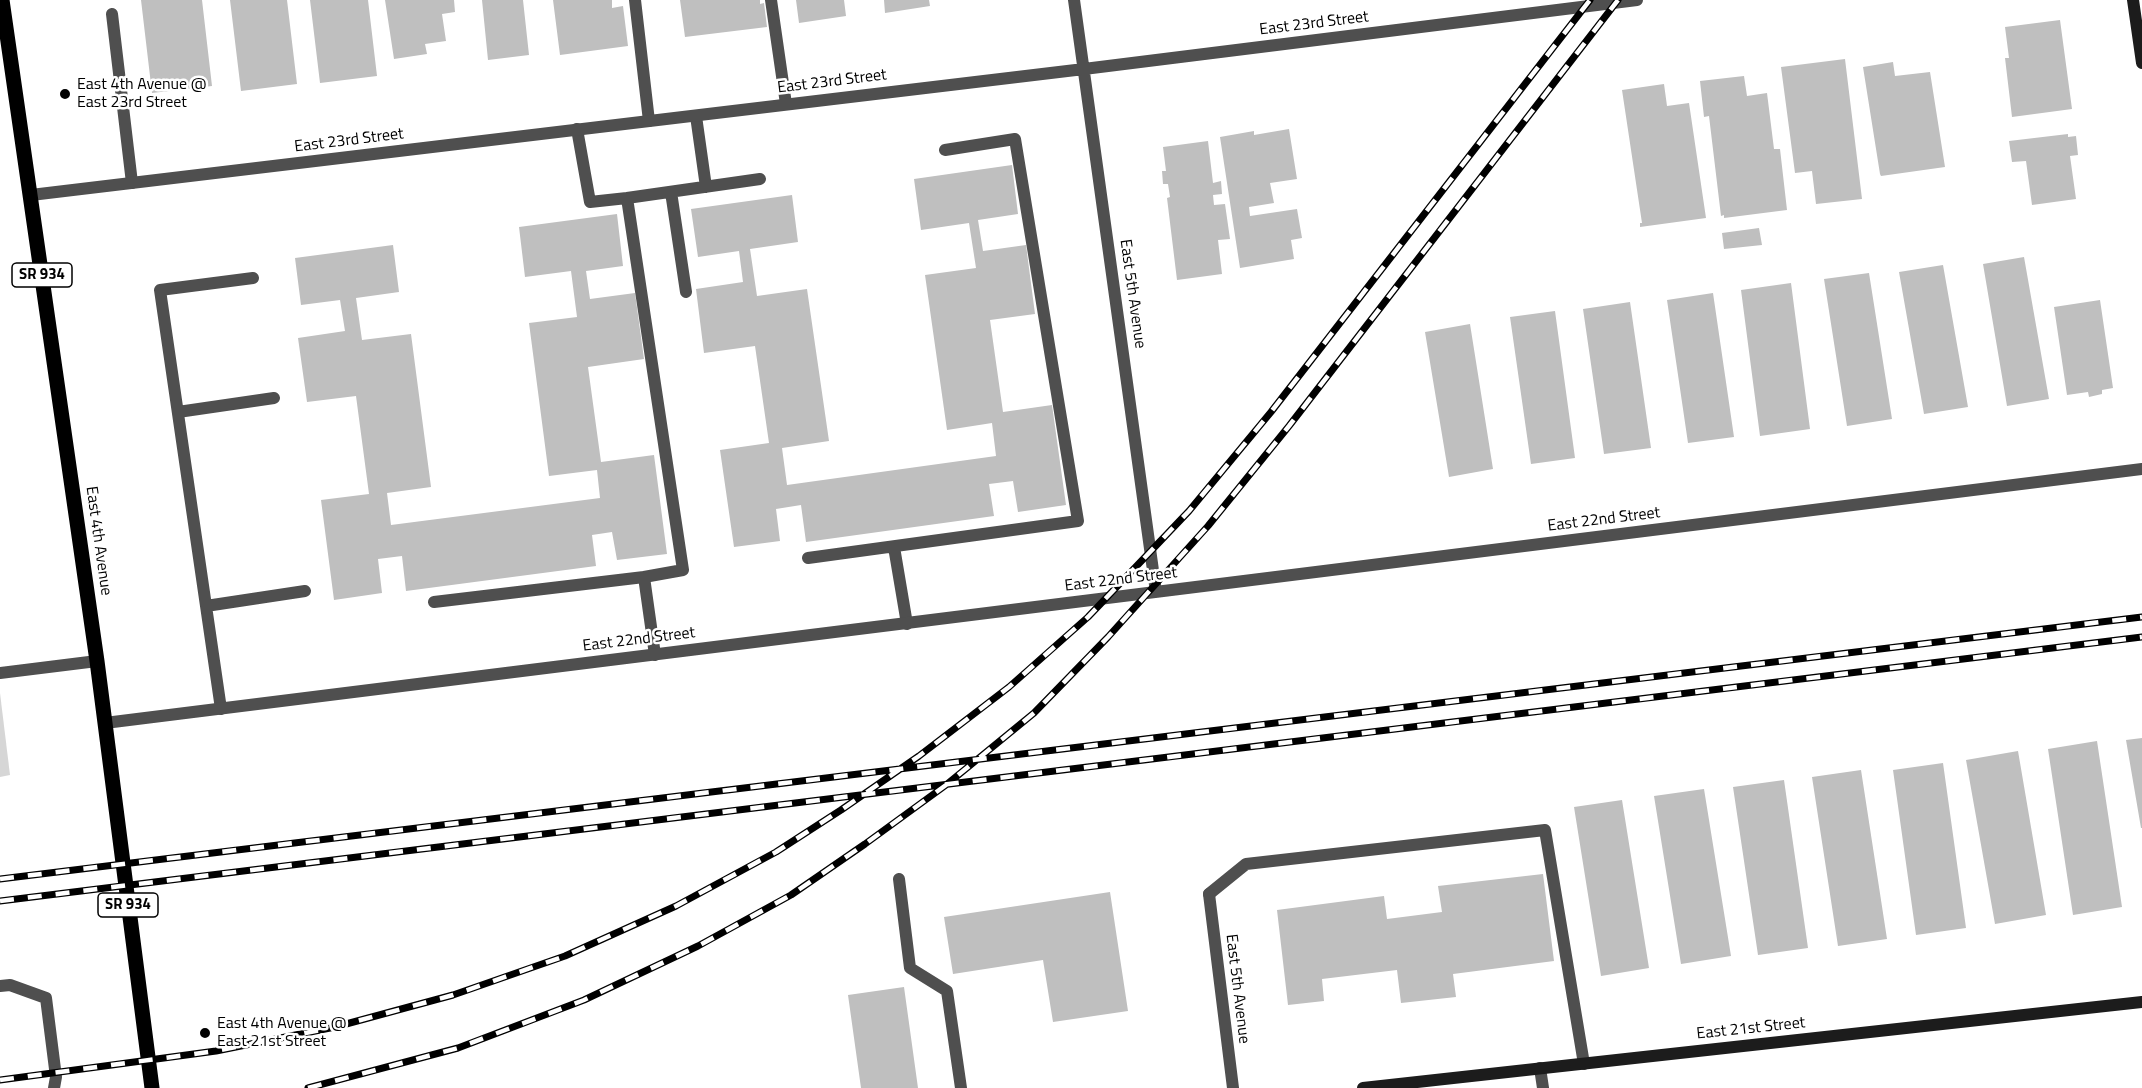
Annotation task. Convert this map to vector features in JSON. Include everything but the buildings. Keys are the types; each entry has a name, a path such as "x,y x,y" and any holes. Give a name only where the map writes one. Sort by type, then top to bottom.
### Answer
{"main road":[{"name":"East 4th Avenue","path":"2,0 97,661 152,1088"},
{"path":"2133,0 2142,63"},
{"name":"East 21st Street","path":"1364,1088 2142,1002"}],"street":[{"path":"635,0 649,121"},
{"path":"771,0 786,104"},
{"name":"East 5th Avenue","path":"1074,0 1156,592"},
{"name":"East 23rd Street","path":"31,195 1084,69 1637,0"},
{"path":"112,14 132,183"},
{"path":"696,116 706,187"},
{"path":"577,129 590,202 760,179"},
{"path":"808,558 1078,521 1015,140 945,150"},
{"path":"671,192 686,292"},
{"path":"434,602 644,577 683,570 627,198"},
{"path":"220,709 160,290 253,278"},
{"path":"178,412 273,398"},
{"name":"East 22nd Street","path":"105,723 2142,469"},
{"path":"894,547 907,624"},
{"path":"644,577 655,655"},
{"path":"206,606 305,591"},
{"path":"0,674 97,661"},
{"name":"East 5th Avenue","path":"1233,1088 1209,894 1246,864 1545,830 1584,1064"},
{"path":"899,879 910,968 947,991 962,1088"},
{"path":"0,986 10,985 46,998 56,1077 54,1088"},
{"path":"1540,1068 1543,1088"}],"shaded area":[{"path":"0,693 10,775 0,777"}],"railway":[{"path":"0,1080 216,1051 335,1027 453,995 565,956 676,906 776,852 841,810 919,756 1009,687 1088,617 1189,511 1271,412 1590,0"},
{"path":"308,1088 458,1048 584,1000 698,946 791,895 865,844 946,785 1034,713 1108,637 1208,526 1289,426 1618,0"},
{"path":"0,879 2142,617"},
{"path":"0,901 2142,637"}],"place":[{"name":"East 4th Avenue @ East 23rd Street","path":"65,94"},
{"name":"East 4th Avenue @ East 21st Street","path":"205,1033"}]}
